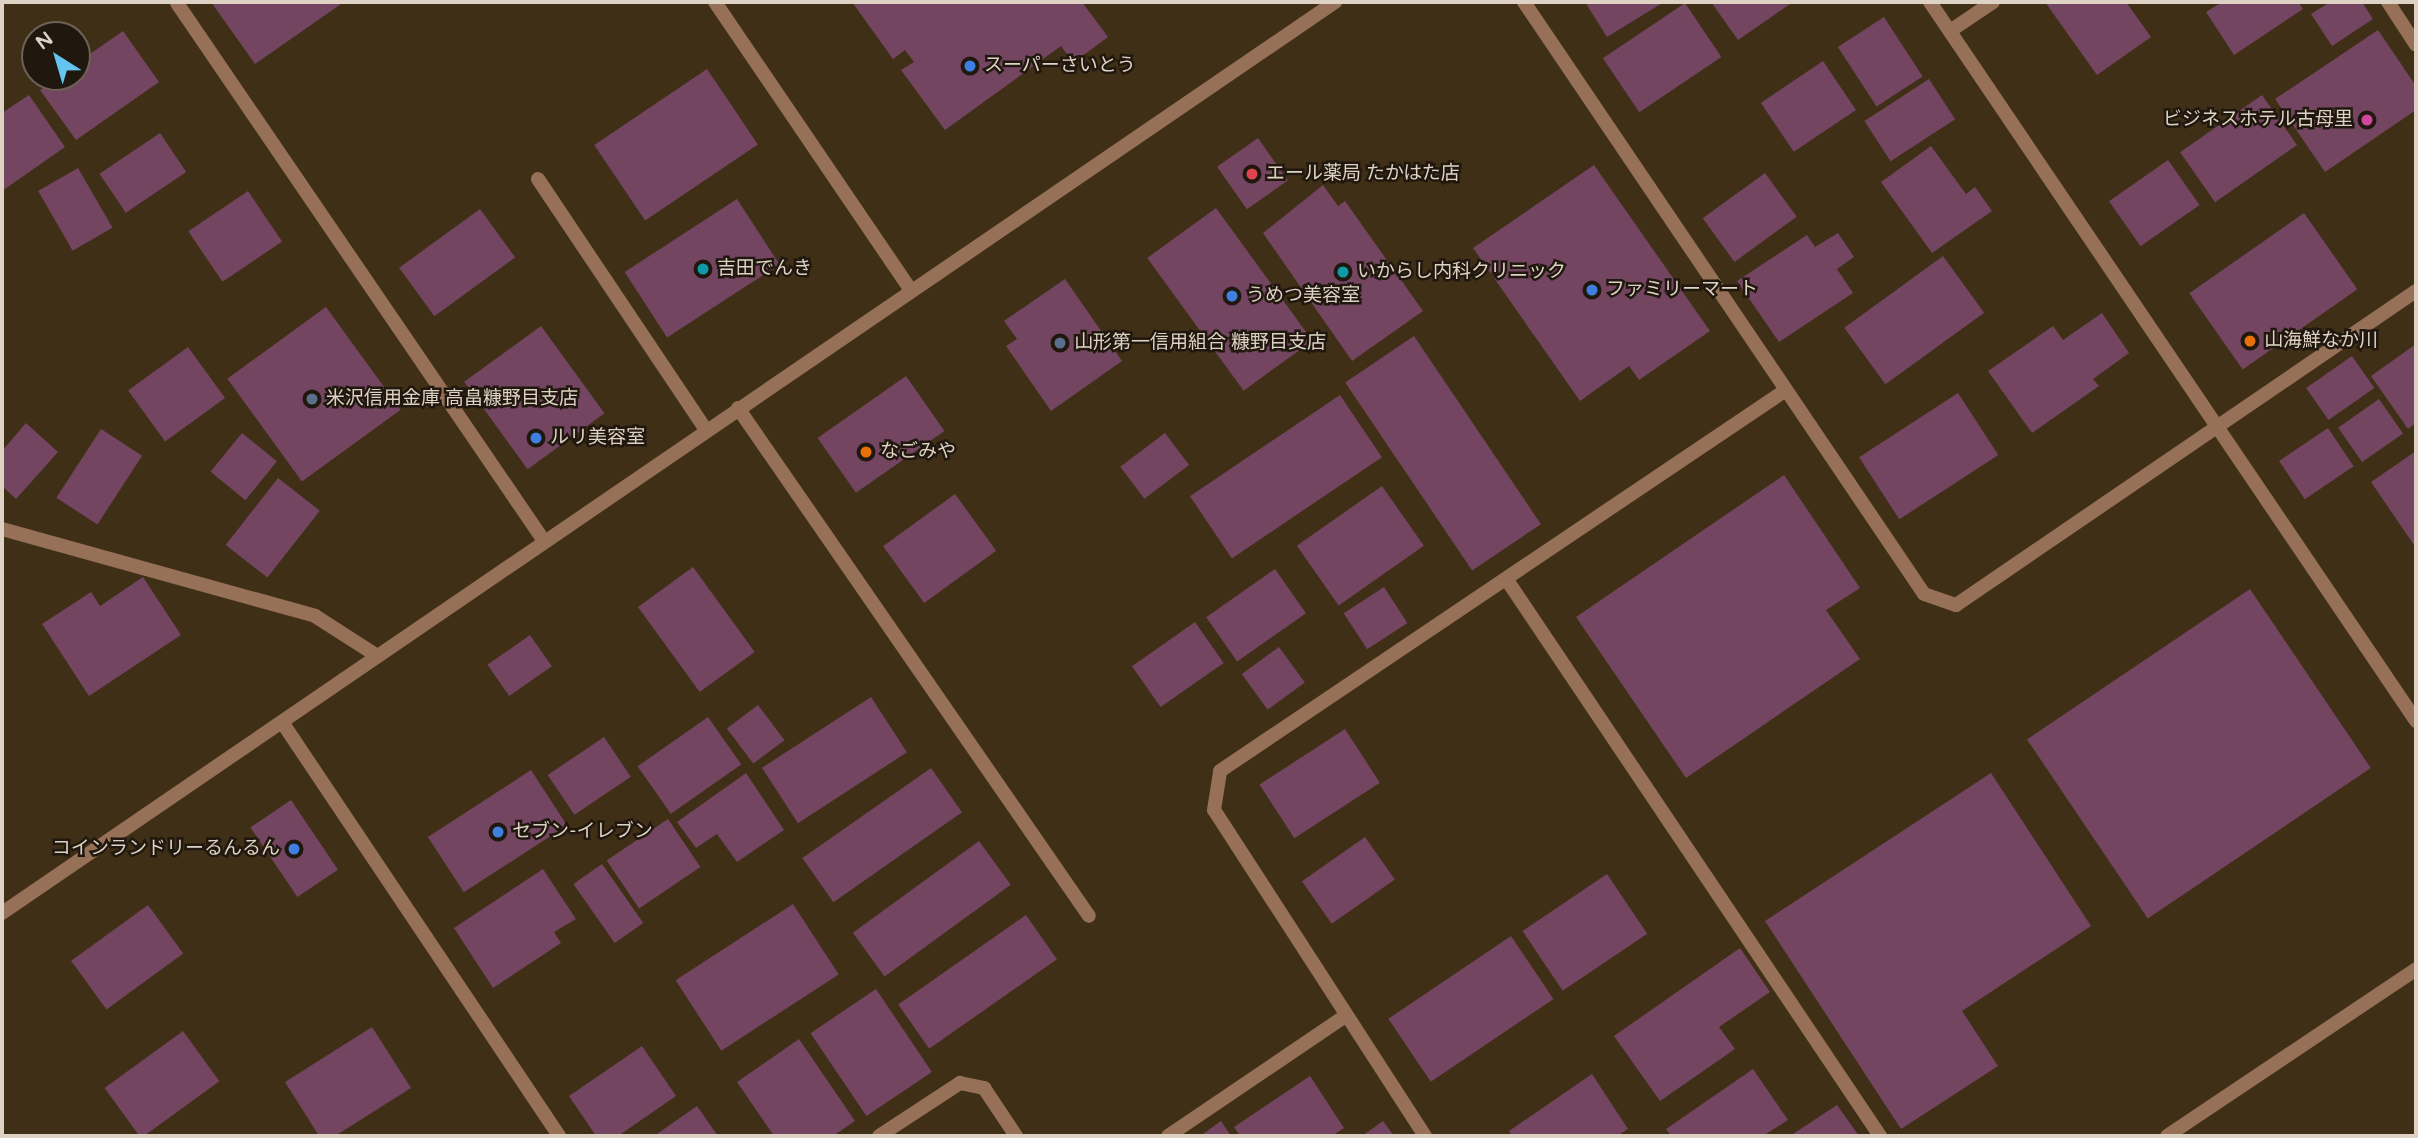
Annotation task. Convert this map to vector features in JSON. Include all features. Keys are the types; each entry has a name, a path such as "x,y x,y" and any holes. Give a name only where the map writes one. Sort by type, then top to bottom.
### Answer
{"street":[{"path":"715,2 911,290"},
{"path":"2,913 1335,2"},
{"path":"1524,2 1783,392 1924,594 1956,605 2416,291"},
{"path":"1930,2 2416,721"},
{"path":"1950,31 1993,2"},
{"path":"2388,2 2416,45"},
{"path":"177,3 544,541"},
{"path":"538,180 706,430"},
{"path":"1425,1136 1344,1017 1214,810 1220,771 1783,392"},
{"path":"738,408 1089,916"},
{"path":"2,529 315,616 376,655"},
{"path":"1507,580 1880,1136"},
{"path":"282,722 559,1136"},
{"path":"2167,1136 2416,969"},
{"path":"1168,1136 1344,1017"},
{"path":"879,1136 960,1083 984,1088 1016,1136"}],"building":[{"path":"211,2 344,2 255,64"},
{"name":"スーパーさいとう","path":"852,2 1082,2 1108,37 1073,63 1061,46 945,130 901,70 914,62 905,50 893,59"},
{"path":"1585,2 1664,2 1607,37"},
{"path":"1711,2 1793,2 1738,40"},
{"path":"2045,2 2126,2 2151,37 2097,75"},
{"path":"2222,2 2298,2 2303,9 2234,55 2206,12"},
{"path":"2330,2 2362,2 2373,19 2332,46 2311,14"},
{"path":"1685,3 1721,57 1639,112 1603,58"},
{"path":"1884,17 1923,77 1877,107 1838,47"},
{"path":"2378,30 2416,86 2416,110 2325,172 2275,99"},
{"path":"123,31 159,82 76,140 41,91 91,91 91,53"},
{"path":"1823,61 1856,110 1794,152 1761,103"},
{"path":"707,69 758,144 645,220 594,145"},
{"path":"1929,79 1955,119 1891,161 1864,121"},
{"path":"29,95 65,147 2,191 2,113"},
{"path":"2262,95 2297,145 2215,202 2180,152"},
{"path":"160,133 186,172 126,213 99,174"},
{"name":"エール薬局 たかはた店","path":"1258,138 1288,181 1247,209 1217,167"},
{"path":"1931,146 1966,194 1975,187 1992,211 1932,253 1881,182"},
{"path":"2168,160 2200,205 2141,246 2109,201"},
{"name":"ファミリーマート","path":"1594,165 1710,331 1639,380 1629,366 1580,401 1473,248"},
{"path":"78,168 113,228 73,251 38,191"},
{"path":"1765,173 1797,217 1734,262 1703,218"},
{"name":"いからし内科クリニック","path":"1323,185 1338,206 1345,201 1423,311 1352,361 1263,233"},
{"path":"248,191 282,242 222,282 188,231"},
{"name":"吉田でんき","path":"737,199 779,264 667,337 625,272"},
{"path":"1216,208 1312,341 1244,391 1147,258"},
{"path":"480,209 515,258 434,316 399,268"},
{"path":"2304,213 2357,289 2243,369 2189,293"},
{"path":"1838,233 1854,257 1837,269 1853,293 1779,342 1737,281 1807,235 1815,247"},
{"path":"1943,256 1984,313 1885,384 1844,328"},
{"name":"山形第一信用組合 糠野目支店","path":"1065,279 1122,361 1051,411 1006,346 1017,339 1004,321"},
{"path":"326,307 401,410 302,481 227,379"},
{"path":"2102,313 2129,353 2093,379 2099,386 2032,433 1988,371 2053,326 2063,340"},
{"path":"541,326 604,413 528,469 464,382"},
{"path":"1414,336 1541,524 1472,571 1345,382"},
{"path":"2416,344 2416,423 2408,429 2371,376"},
{"path":"188,347 225,398 165,441 128,390"},
{"path":"2352,356 2374,388 2328,420 2306,388"},
{"path":"906,376 944,431 856,493 818,438"},
{"path":"1958,393 1998,455 1899,519 1859,457"},
{"path":"1340,395 1382,457 1232,558 1190,496"},
{"path":"2379,399 2403,433 2362,462 2338,428"},
{"path":"26,423 58,452 16,499 2,486 2,451"},
{"path":"2328,428 2354,466 2305,499 2279,461"},
{"path":"101,429 142,456 97,524 56,498"},
{"path":"242,433 277,461 246,500 211,472"},
{"path":"1165,433 1189,465 1144,499 1120,467"},
{"path":"2416,451 2416,548 2371,482"},
{"path":"1784,475 1860,588 1826,610 1860,659 1686,778 1576,617"},
{"path":"278,478 320,511 267,578 226,545"},
{"path":"1382,486 1424,546 1339,605 1297,546"},
{"path":"955,494 996,551 924,603 883,546"},
{"path":"693,567 755,652 700,692 638,607"},
{"path":"1275,569 1306,613 1237,661 1206,617"},
{"path":"143,577 181,635 89,696 42,624 91,592 100,606"},
{"path":"1384,587 1407,623 1367,649 1344,613"},
{"path":"2250,589 2371,768 2148,918 2027,739"},
{"path":"1195,622 1224,663 1161,707 1132,666"},
{"path":"530,635 552,666 509,696 487,665"},
{"path":"1279,647 1305,683 1268,710 1242,674"},
{"path":"871,697 907,752 798,823 762,768"},
{"path":"758,705 784,740 753,764 727,728"},
{"path":"708,717 741,765 671,814 638,766"},
{"path":"1345,729 1380,783 1294,838 1259,785"},
{"path":"604,737 631,777 574,815 548,775"},
{"path":"931,768 962,812 833,902 802,858"},
{"name":"セブン-イレブン","path":"531,770 567,825 464,892 428,837"},
{"path":"746,773 784,830 737,862 717,834 696,848 677,822"},
{"path":"1991,773 2091,926 1962,1011 1998,1066 1901,1129 1765,921"},
{"name":"コインランドリーるんるん","path":"291,800 338,870 297,897 250,827"},
{"path":"668,819 700,867 639,908 607,860"},
{"path":"1365,837 1395,880 1332,924 1302,881"},
{"path":"979,841 1011,885 885,976 853,933"},
{"path":"602,864 643,923 615,943 573,884"},
{"path":"543,869 576,919 554,932 561,943 493,988 454,928"},
{"path":"1607,874 1647,934 1563,991 1522,931"},
{"path":"793,904 839,974 721,1051 676,980"},
{"path":"148,905 183,954 106,1009 71,961"},
{"path":"1026,915 1057,959 929,1049 898,1004"},
{"path":"1511,936 1553,999 1431,1082 1388,1019"},
{"path":"1740,948 1770,992 1719,1027 1735,1049 1660,1101 1614,1036"},
{"path":"876,989 932,1072 866,1116 811,1033"},
{"path":"372,1027 411,1088 335,1136 319,1136 285,1082"},
{"path":"183,1031 219,1081 144,1136 139,1136 105,1088"},
{"path":"799,1039 855,1121 833,1136 774,1136 737,1082"},
{"path":"642,1046 676,1096 618,1136 596,1136 569,1096"},
{"path":"1753,1069 1788,1120 1763,1136 1671,1136 1666,1129"},
{"path":"1592,1074 1628,1129 1617,1136 1512,1136 1509,1131"},
{"path":"1310,1076 1344,1128 1332,1136 1240,1136 1234,1127"},
{"path":"1837,1105 1859,1136 1790,1136"},
{"path":"697,1106 718,1136 654,1136"},
{"path":"1221,1121 1231,1136 1200,1136"},
{"path":"1383,1121 1394,1136 1362,1136"}],"place":[{"name":"スーパーさいとう","path":"970,66"},
{"name":"ビジネスホテル古母里","path":"2367,120"},
{"name":"エール薬局 たかはた店","path":"1252,174"},
{"name":"吉田でんき","path":"703,269"},
{"name":"いからし内科クリニック","path":"1343,272"},
{"name":"ファミリーマート","path":"1592,290"},
{"name":"うめつ美容室","path":"1232,296"},
{"name":"山海鮮なか川","path":"2250,341"},
{"name":"山形第一信用組合 糠野目支店","path":"1060,343"},
{"name":"米沢信用金庫 高畠糠野目支店","path":"312,399"},
{"name":"ルリ美容室","path":"536,438"},
{"name":"なごみや","path":"866,452"},
{"name":"セブン-イレブン","path":"498,832"},
{"name":"コインランドリーるんるん","path":"294,849"}]}
